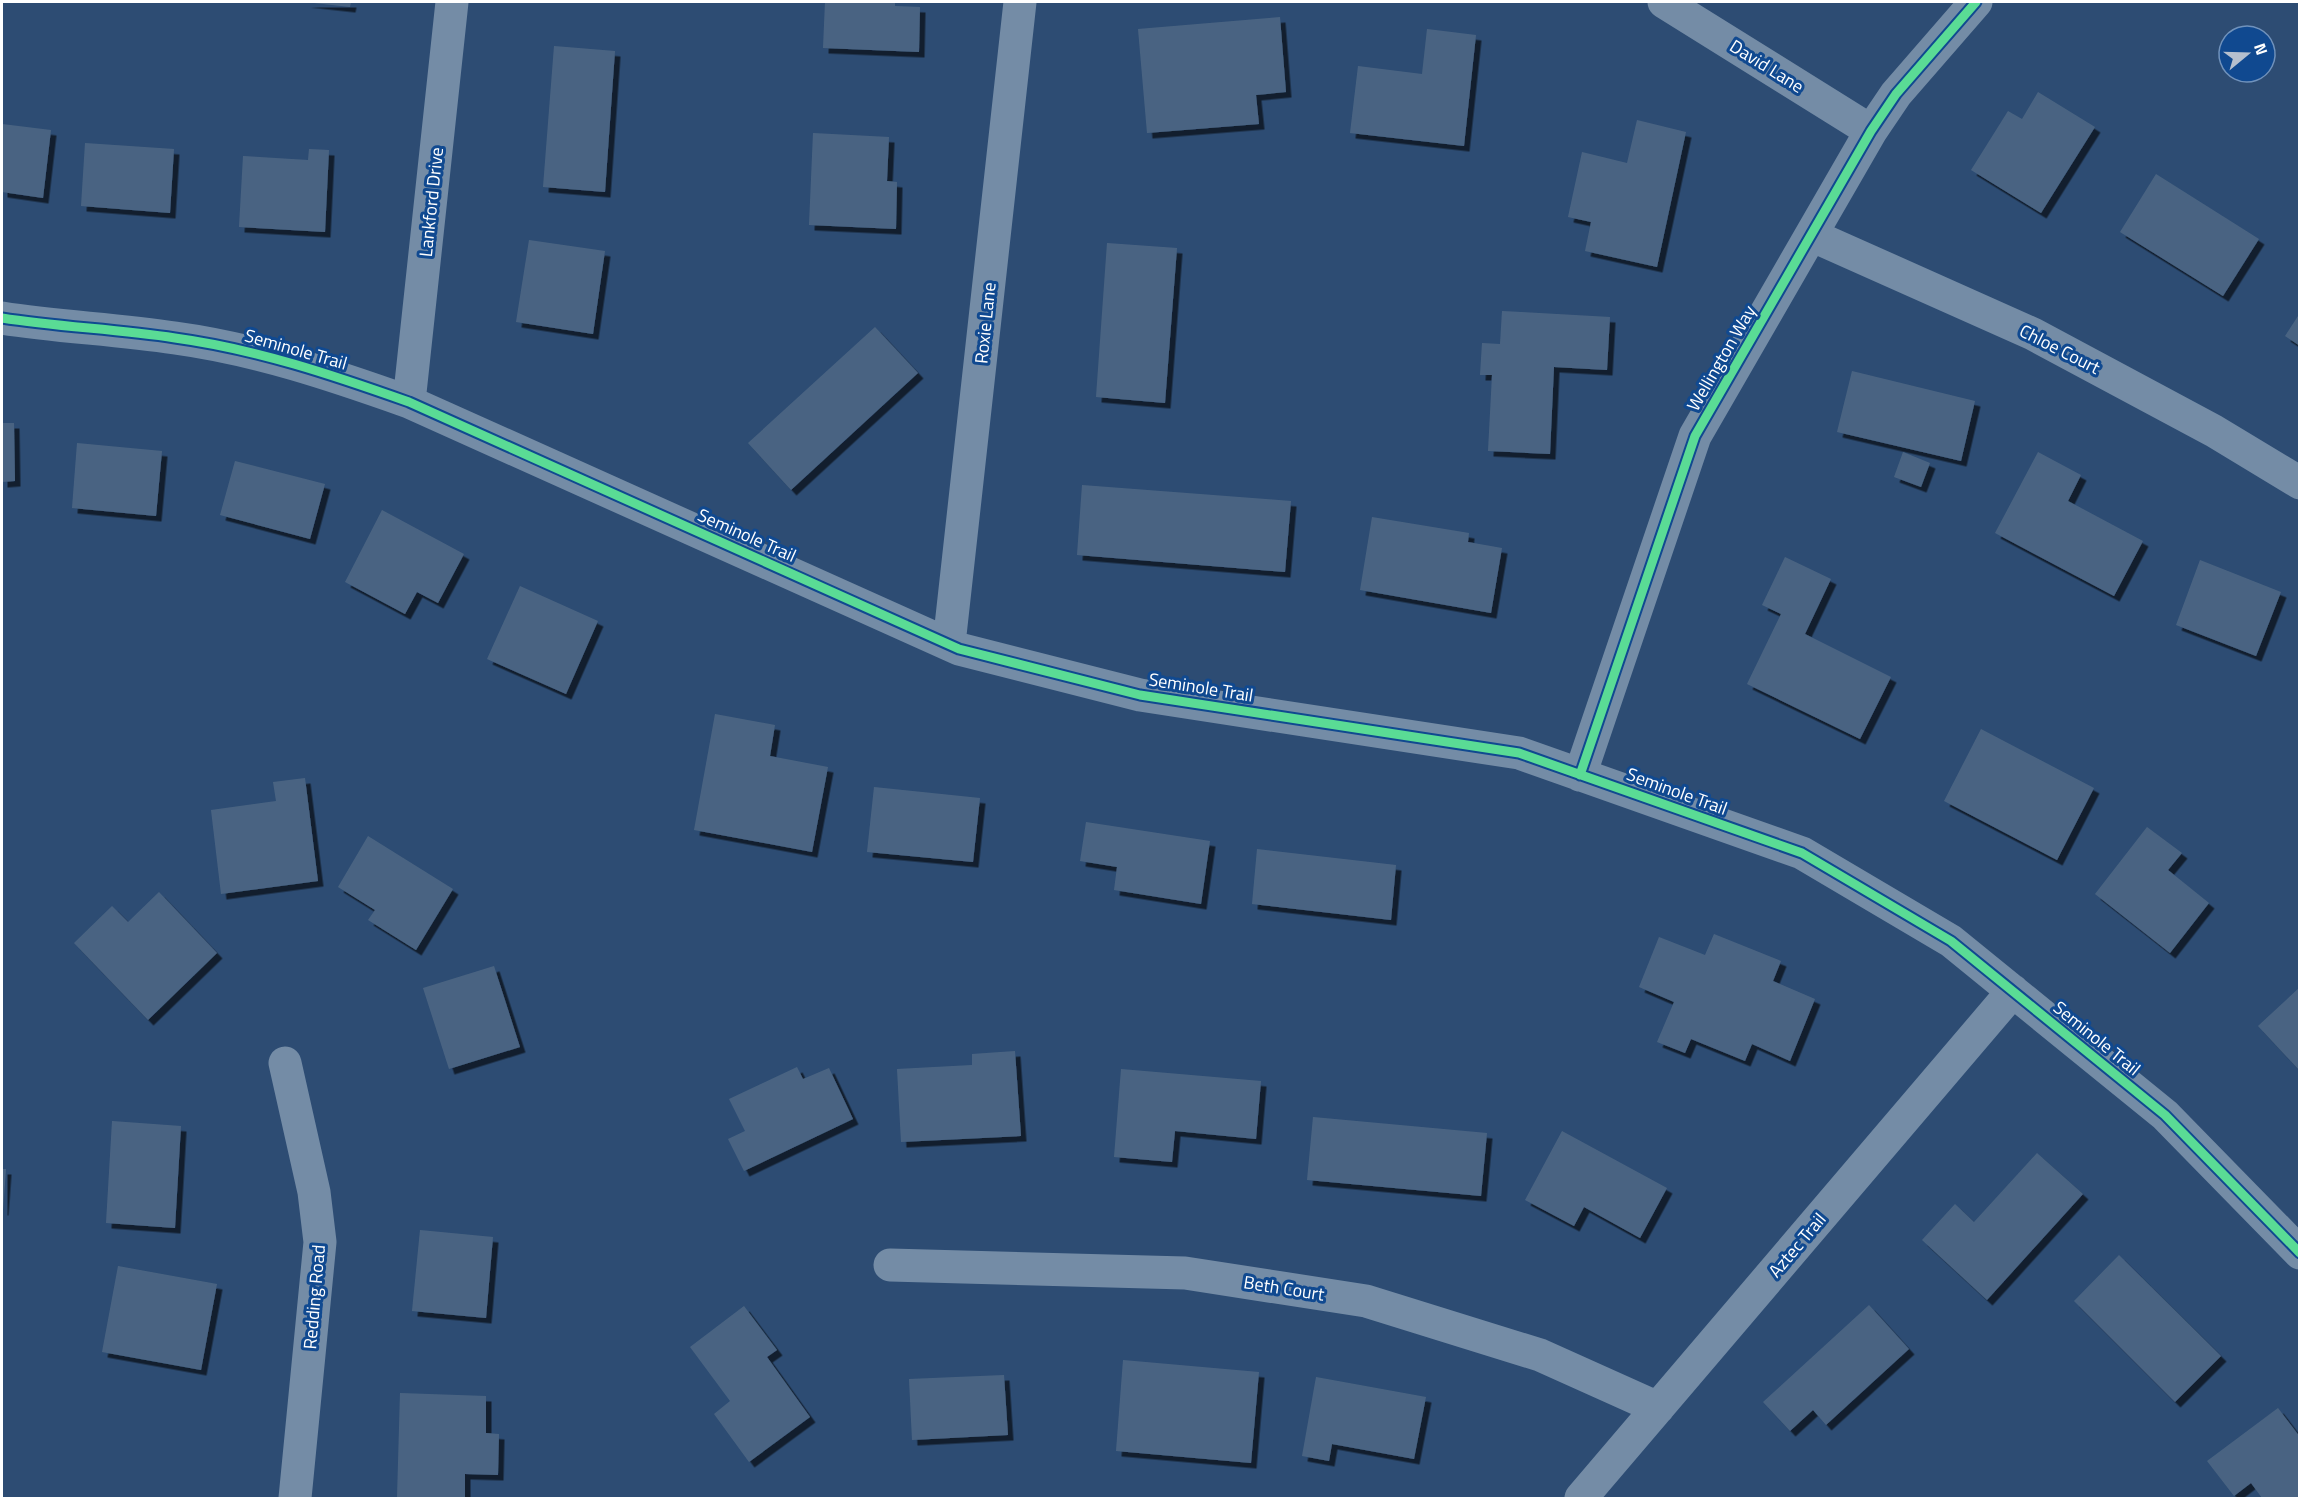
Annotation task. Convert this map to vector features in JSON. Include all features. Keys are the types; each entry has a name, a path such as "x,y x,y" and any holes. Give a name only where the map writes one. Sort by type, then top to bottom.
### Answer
{"street":[{"name":"Lankford Drive","path":"409,402 452,2"},
{"name":"Roxie Lane","path":"949,644 1020,2"},
{"name":"David Lane","path":"1664,2 1871,131"},
{"name":"Wellington Way","path":"1580,775 1695,436 1871,131 1896,94 1976,2"},
{"name":"Chloe Court","path":"1811,235 2033,333 2214,431 2300,483"},
{"name":"Seminole Trail","path":"2,318 177,338 237,349 297,364 409,402 959,649 1140,695 1519,753 1802,853 1951,941 2165,1115 2300,1254"},
{"name":"Aztec Trail","path":"1581,1498 2013,991"},
{"name":"Redding Road","path":"285,1063 314,1192 320,1242 295,1498"},
{"name":"Beth Court","path":"890,1264 1185,1273 1366,1301 1540,1354 1658,1408"}],"building":[{"path":"305,2 351,2 350,7"},
{"path":"825,2 895,2 895,6 920,7 919,52 823,48"},
{"path":"1280,17 1286,92 1256,95 1259,124 1147,133 1138,29"},
{"path":"1427,29 1476,35 1464,146 1350,133 1358,66 1422,74"},
{"path":"554,46 615,51 605,192 543,187"},
{"path":"2038,92 2095,127 2041,213 1971,170 2008,111 2022,119"},
{"path":"1637,120 1686,132 1657,267 1585,251 1591,222 1568,217 1582,152 1627,163"},
{"path":"2,124 51,130 43,198 2,192"},
{"path":"813,133 889,137 887,181 897,182 896,229 809,225"},
{"path":"85,143 174,149 170,213 81,206"},
{"path":"309,149 329,150 325,232 239,227 243,156 308,160"},
{"path":"2156,174 2259,239 2223,296 2120,232"},
{"path":"529,240 605,251 593,334 516,322"},
{"path":"1107,243 1177,248 1165,403 1096,397"},
{"path":"1502,311 1610,317 1607,370 1554,367 1550,454 1488,451 1492,375 1480,375 1482,343 1500,344"},
{"path":"2300,313 2300,346 2285,336"},
{"path":"875,327 918,373 791,490 748,443"},
{"path":"1852,371 1975,401 1961,461 1837,432"},
{"path":"2,423 14,423 15,481 2,482"},
{"path":"77,443 162,451 156,516 72,508"},
{"path":"1903,452 1930,463 1921,487 1894,477"},
{"path":"2038,452 2081,475 2068,501 2143,541 2114,596 1995,533"},
{"path":"235,461 325,484 310,539 220,515"},
{"path":"1082,485 1291,501 1285,572 1077,555"},
{"path":"382,510 464,554 438,603 417,592 405,614 345,582"},
{"path":"1372,517 1469,533 1468,542 1502,548 1491,613 1360,590"},
{"path":"1785,557 1831,579 1805,634 1891,677 1860,739 1747,684 1781,614 1762,605"},
{"path":"2200,560 2281,592 2256,656 2176,625"},
{"path":"520,586 598,621 566,694 487,659"},
{"path":"715,714 775,725 770,756 828,767 812,852 694,830"},
{"path":"1981,729 2094,788 2057,860 1944,801"},
{"path":"305,778 318,881 221,894 211,810 276,801 273,782"},
{"path":"874,787 980,798 973,862 867,852"},
{"path":"1086,822 1210,841 1201,904 1114,890 1117,867 1080,861"},
{"path":"2147,827 2182,853 2168,870 2209,903 2170,953 2095,894"},
{"path":"368,836 453,889 416,950 368,920 375,910 338,887"},
{"path":"1257,849 1396,865 1391,920 1252,904"},
{"path":"159,892 217,953 148,1020 74,943 112,906 128,922"},
{"path":"1714,934 1781,961 1773,981 1815,999 1790,1061 1752,1044 1745,1061 1691,1039 1685,1053 1657,1042 1674,1002 1639,987 1659,937 1705,955"},
{"path":"494,966 520,1047 449,1069 423,988"},
{"path":"2300,987 2300,1071 2258,1026"},
{"path":"1015,1051 1021,1136 901,1142 897,1069 972,1065 972,1054"},
{"path":"797,1067 803,1079 829,1068 853,1119 744,1171 728,1139 745,1131 729,1099"},
{"path":"1121,1069 1261,1081 1256,1139 1175,1131 1172,1162 1114,1157"},
{"path":"1313,1117 1487,1133 1481,1196 1307,1180"},
{"path":"112,1121 181,1126 175,1228 106,1223"},
{"path":"1562,1131 1667,1188 1640,1238 1584,1207 1574,1226 1525,1200"},
{"path":"2037,1153 2083,1194 1987,1300 1922,1240 1955,1204 1974,1222"},
{"path":"2,1169 6,1169 3,1210 2,1210"},
{"path":"420,1230 493,1237 486,1318 412,1311"},
{"path":"2119,1255 2221,1356 2175,1402 2074,1301"},
{"path":"118,1266 217,1284 201,1370 102,1352"},
{"path":"1869,1305 1909,1349 1826,1425 1813,1410 1790,1431 1763,1402"},
{"path":"744,1306 777,1350 767,1357 810,1417 749,1462 714,1414 730,1401 690,1347"},
{"path":"1123,1360 1259,1372 1251,1463 1116,1451"},
{"path":"1004,1375 1008,1435 912,1440 909,1379"},
{"path":"1316,1377 1426,1397 1414,1459 1332,1444 1329,1461 1302,1456"},
{"path":"400,1393 486,1396 486,1433 499,1434 498,1475 465,1474 465,1498 397,1498"},
{"path":"2278,1408 2300,1437 2300,1498 2262,1498 2251,1483 2234,1496 2207,1461"}],"cycle path":[{"path":"1580,775 1695,436 1871,131 1896,94 1976,2"},
{"path":"2,318 153,335 235,349 294,364 409,402 959,649 1140,695 1519,753 1802,853 1951,941 2165,1115 2300,1253"}]}
